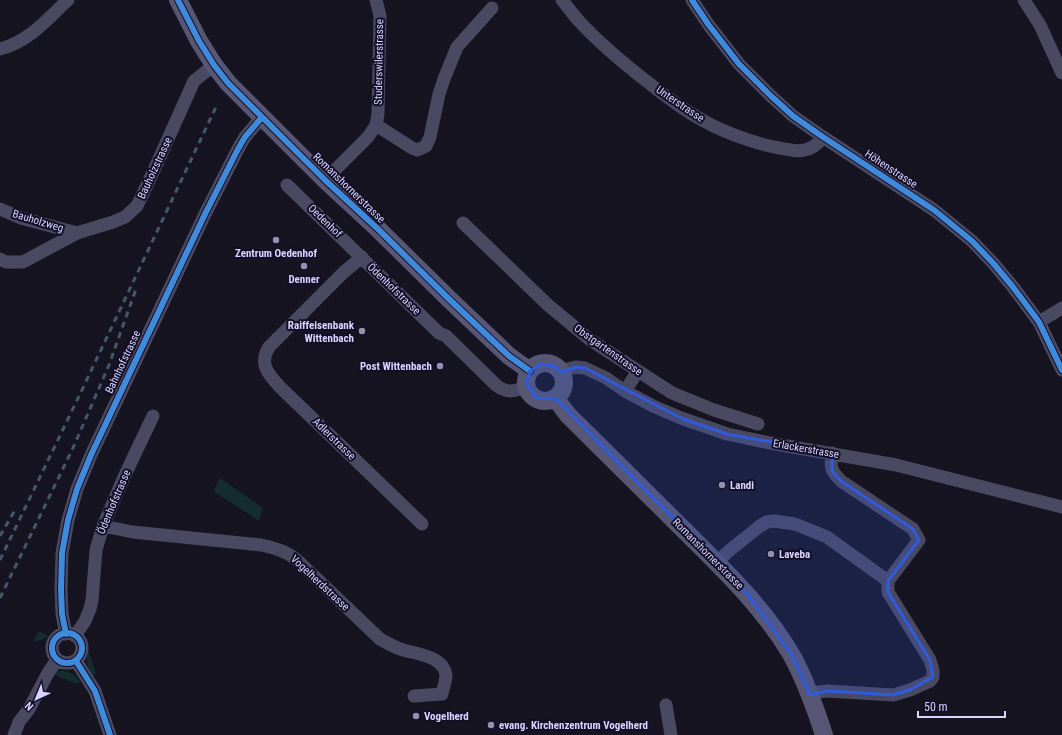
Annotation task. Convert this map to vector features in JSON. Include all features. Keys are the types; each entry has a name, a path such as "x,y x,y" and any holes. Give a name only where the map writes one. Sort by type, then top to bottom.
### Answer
{"main road":[{"name":"Romanshornerstrasse","path":"178,0 199,41 214,65 228,83 326,180 509,356 529,379"},
{"path":"546,363 554,366 561,372 564,386 562,391 555,398 550,400 541,400 529,392 529,379 537,365 546,363"},
{"name":"Romanshornerstrasse","path":"555,398 568,415 717,562 747,594 771,624 791,654 810,695 824,735"}],"street":[{"path":"0,49 17,44 37,30 68,0"},
{"name":"Studerswilerstrasse","path":"376,0 380,16 378,114 376,125"},
{"name":"Unterstrasse","path":"562,0 578,21 622,62 668,98 697,118 735,135 766,146 789,150 802,151 812,148 823,137"},
{"name":"Höhenstrasse","path":"692,0 708,24 739,64 793,116 934,210 972,241 993,262 1039,322 1062,370"},
{"path":"1024,0 1040,25 1062,73"},
{"path":"326,180 368,137 376,125 412,148 418,150 426,146 430,137 439,94 457,47 492,8"},
{"name":"Bauholzstrasse","path":"0,259 6,262 23,262 77,233 125,217 137,206 194,81 214,65"},
{"name":"Bahnhofstrasse","path":"70,635 62,608 62,553 68,520 77,489 90,455 205,214 244,137 262,117"},
{"name":"Oedenhof","path":"287,185 362,257"},
{"name":"Bauholzweg","path":"0,209 21,218 77,233"},
{"name":"Obstgartenstrasse","path":"463,223 548,305 590,339 672,393 714,410 758,424"},
{"name":"Ödenhofstrasse","path":"269,347 344,272 362,257 439,333 446,336 501,389 511,391 529,379"},
{"path":"1039,322 1062,308"},
{"name":"Adlerstrasse","path":"269,347 265,353 263,361 266,369 273,379 422,524"},
{"name":"Erlackerstrasse","path":"561,372 576,367 585,368 606,378 653,406 681,418 727,434 896,465 1062,507"},
{"path":"626,391 638,371"},
{"name":"Ödenhofstrasse","path":"70,635 85,621 90,609 96,550 103,526 153,416"},
{"path":"810,695 828,690 894,695 930,681 933,677 933,670 930,660 888,592 888,580 919,540 913,528 841,481 832,471 830,464 832,453"},
{"path":"717,562 760,526 767,522 774,521 795,524 827,537 888,580"},
{"name":"Vogelherdstrasse","path":"103,526 133,532 261,545 274,547 286,552 297,560 380,639 396,647 432,658 439,663 444,669 446,676 442,694 414,696"},
{"path":"70,635 81,642 82,650 76,661 67,664 57,660 52,652 52,647 58,636 70,635"},
{"path":"14,735 19,722 30,709 48,673 57,660"},
{"path":"76,661 95,691 110,735"},
{"path":"666,705 670,735"}],"highlighted area":[{"path":"541,364 554,366 562,372 576,367 585,368 681,418 727,434 832,453 832,471 841,481 913,529 919,540 888,581 888,592 930,660 933,677 910,690 893,695 828,691 810,695 791,654 747,594 556,399 536,398 526,383 530,371"}],"green space":[{"path":"220,478 263,508 259,521 213,491"},
{"path":"39,631 49,636 42,640 33,642"},
{"path":"88,650 96,674 93,676 89,670 87,657"},
{"path":"58,671 71,673 80,682 77,684 55,675"}],"railway":[{"path":"0,560 216,107"},
{"path":"0,598 73,448 109,365 136,289"},
{"path":"0,536 15,510"}],"cycle path":[{"path":"178,0 199,41 214,65 228,83 325,180 378,229 449,299 509,356 530,371"},
{"path":"692,0 708,24 739,64 793,116 934,210 972,241 1013,287 1039,322 1062,370"},
{"path":"66,634 62,614 62,553 68,520 77,489 91,455 205,214 245,137 262,117"},
{"path":"67,633 78,637 82,648 78,659 67,663 56,659 52,648 56,637 67,633"},
{"path":"76,661 95,691 110,735"}],"place":[{"name":"Zentrum Oedenhof","path":"276,240"},
{"name":"Denner","path":"304,266"},
{"name":"Raiffeisenbank Wittenbach","path":"362,331"},
{"name":"Post Wittenbach","path":"440,366"},
{"name":"Landi","path":"722,485"},
{"name":"Laveba","path":"771,554"},
{"name":"Vogelherd","path":"416,716"},
{"name":"evang. Kirchenzentrum Vogelherd","path":"491,725"}]}
